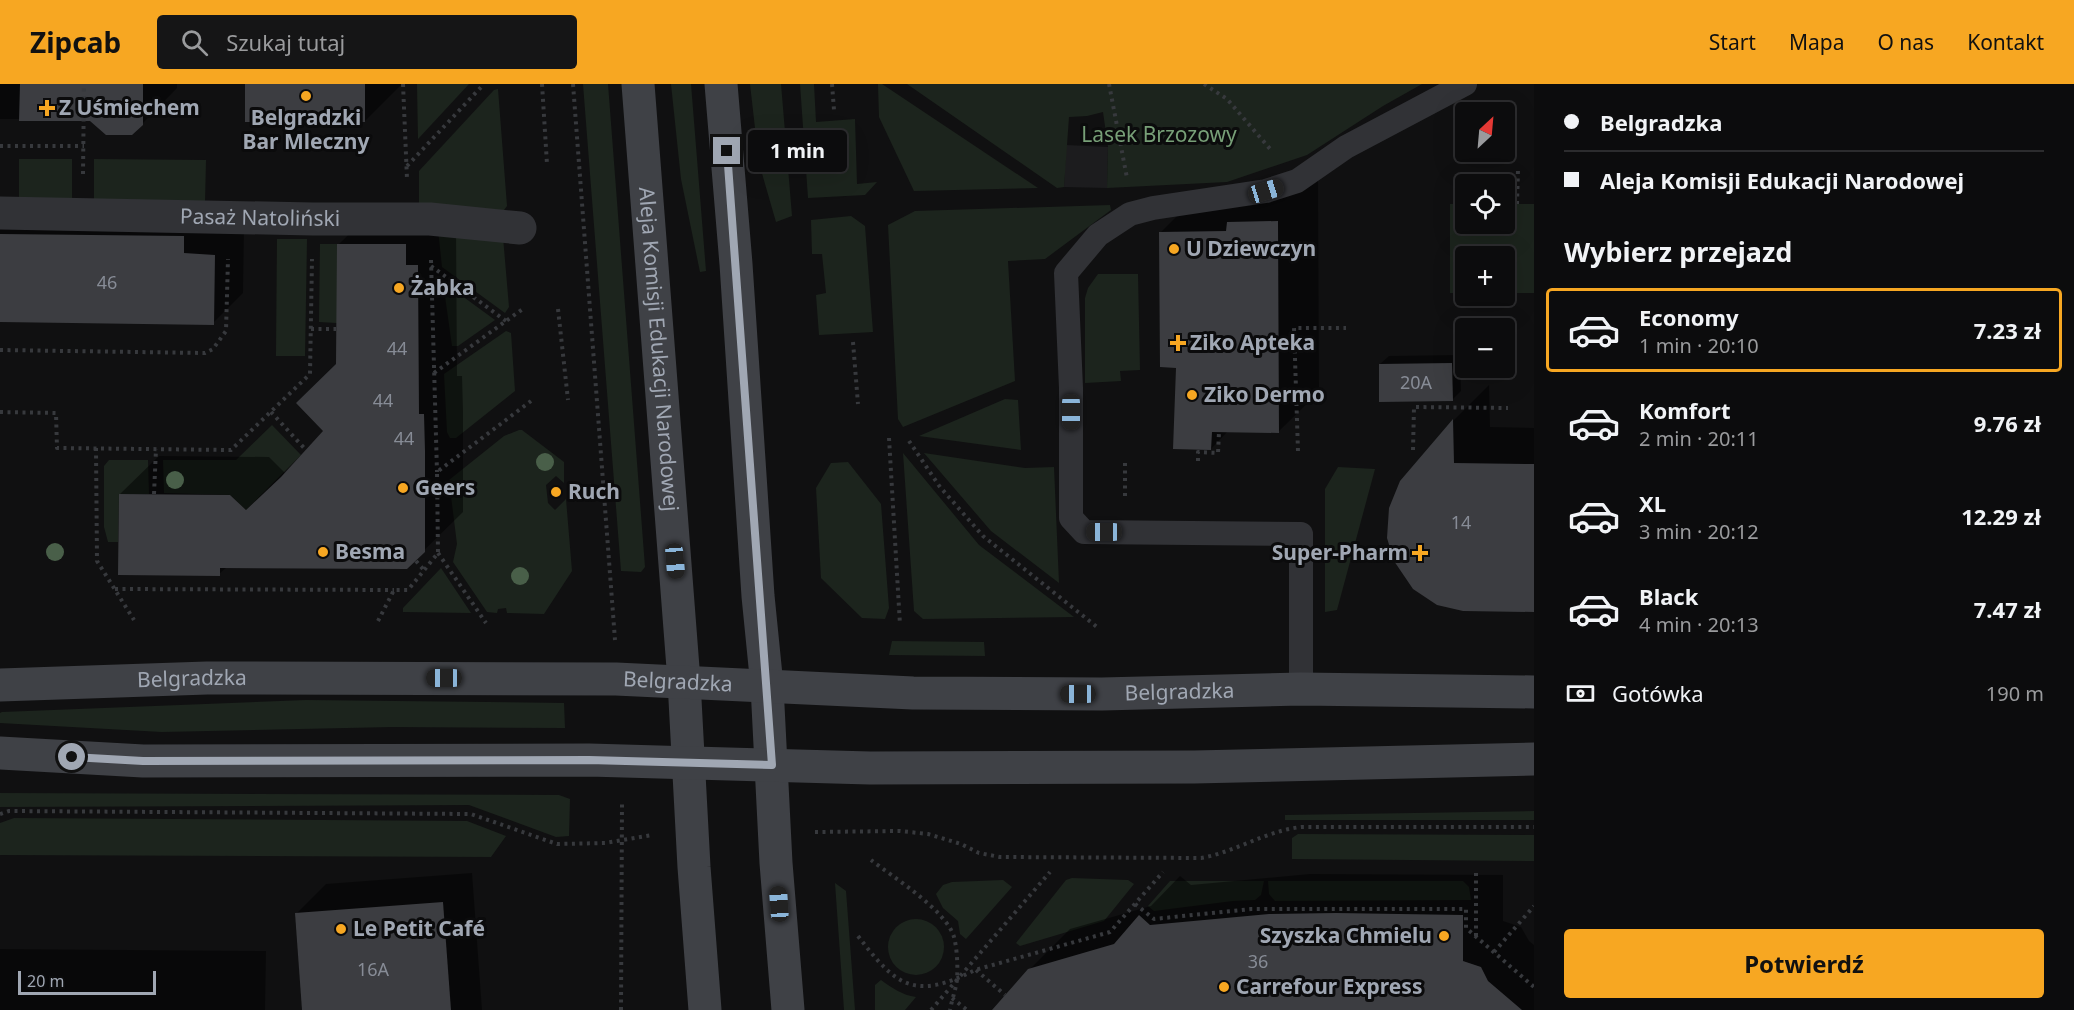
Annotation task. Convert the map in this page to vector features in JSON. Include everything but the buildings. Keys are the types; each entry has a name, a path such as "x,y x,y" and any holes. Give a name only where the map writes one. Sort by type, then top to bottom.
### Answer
{"street":[{"name":"Aleja Komisji Edukacji Narodowej","path":"638,84 684,681 705,1010"},
{"path":"721,84 758,596 767,686 776,863 788,1010"},
{"name":"Pasaż Natoliński","path":"0,213 430,219 520,228"},
{"name":"Belgradzka","path":"0,685 207,678 616,679 869,693 1102,694 1301,688 1534,692"},
{"path":"0,753 143,761 589,760 870,768 1194,767 1534,759"}],"lane":[{"path":"1301,688 1301,534 1084,532 1071,518 1071,388 1066,273 1098,236 1130,214 1153,208 1266,191 1297,182 1346,147 1465,84"}],"path":[{"path":"0,146 84,146 84,84"},
{"path":"403,84 407,166 484,84"},
{"path":"542,84 547,164"},
{"path":"573,84 615,642"},
{"path":"832,84 834,110"},
{"path":"1109,84 1127,181"},
{"path":"1204,84 1227,99 1297,182"},
{"path":"1517,204 1518,171"},
{"path":"0,351 205,353 213,349 226,331 229,217"},
{"path":"0,412 56,413 57,448 231,450 310,374 313,219"},
{"path":"430,219 438,553 486,623"},
{"path":"430,266 506,321"},
{"path":"433,373 524,308"},
{"path":"558,309 568,399"},
{"path":"311,328 336,329"},
{"path":"1298,451 1294,328 1346,328"},
{"path":"853,342 858,404"},
{"path":"437,472 531,401"},
{"path":"1413,450 1414,407 1508,408"},
{"path":"271,412 306,450"},
{"path":"1198,462 1198,452 1218,453 1219,432"},
{"path":"889,438 900,625"},
{"path":"909,441 940,487 983,536 1097,627"},
{"path":"96,448 96,561 134,620"},
{"path":"154,494 156,449"},
{"path":"115,589 408,590 438,553"},
{"path":"416,561 423,569"},
{"path":"378,621 394,590"},
{"path":"621,1010 622,800"},
{"path":"0,814 9,811 471,814 557,844 599,844 663,835"},
{"path":"834,832 900,831 928,834 961,844 979,853 1000,856 1201,858 1222,854 1282,829 1300,826 1534,827"},
{"path":"871,860 931,906 946,921 954,937 957,979 950,1010"},
{"path":"1476,871 1476,936"},
{"path":"931,1010 1050,872"},
{"path":"858,936 882,968 900,981 921,986 957,979 975,970 1110,932 1162,872"},
{"path":"1135,904 1154,919 1251,909 1466,909 1466,928 1534,987"},
{"path":"1494,952 1534,906"},
{"path":"975,970 1005,996"},
{"path":"952,997 967,1010"}],"shaded area":[{"path":"1066,145 1108,147 1107,188 1064,187"}],"green space":[{"path":"417,84 469,84 418,139"},
{"path":"583,84 608,84 645,567 641,572 621,571"},
{"path":"671,84 691,84 706,271 700,272 681,179"},
{"path":"750,84 781,84 792,216 776,222 759,163"},
{"path":"800,84 814,84 816,122 855,119 857,184 877,182 865,195 808,198"},
{"path":"878,84 882,84 1038,188 914,191 879,117"},
{"name":"Lasek Brzozowy","path":"907,84 1422,84 1307,155 1227,182 1107,188 1108,147 1103,112 1069,117 1064,187 1057,188"},
{"path":"498,89 507,206 501,214 419,205 419,171 494,90"},
{"path":"19,159 72,159 72,200 19,200"},
{"path":"94,159 206,160 205,202 94,200"},
{"path":"1450,204 1455,204 1455,234 1515,234 1515,204 1534,204 1534,293 1515,293 1515,246 1455,246 1455,293 1450,293"},
{"path":"1110,205 1111,210 1045,259 1008,261 1015,381 903,427 898,419 888,225 915,211"},
{"path":"851,216 865,226 873,332 819,335 816,295 826,293 822,254 812,254 811,220"},
{"path":"438,229 503,237 509,307 505,313 442,267"},
{"path":"277,239 307,239 305,356 276,356"},
{"path":"320,244 337,244 337,323 319,322"},
{"path":"1098,274 1138,274 1140,370 1120,371 1121,381 1085,383 1085,298 1088,288"},
{"path":"443,282 495,320 458,346 452,346"},
{"path":"506,331 511,333 515,391 456,438 450,438 447,432 444,374"},
{"path":"1005,399 1018,400 1021,450 919,436"},
{"path":"272,425 301,455 246,510 230,495 164,493 163,460 236,460"},
{"path":"519,430 564,462 564,483 556,476 546,485 548,503 555,510 566,499 572,571 544,614 507,613 506,608 498,609 497,613 487,612 453,562 457,544 449,480 504,436"},
{"path":"903,453 979,545 1074,617 923,619 914,611"},
{"path":"924,453 1025,468 1054,467 1059,583 991,531"},
{"path":"109,460 148,460 149,494 119,494 118,542 108,542 104,527 104,466"},
{"path":"848,462 881,504 889,608 885,619 862,618 821,578 816,488 831,463"},
{"path":"1338,467 1375,469 1337,610 1325,612 1325,489"},
{"path":"441,568 471,613 403,612 403,608"},
{"path":"892,641 984,642 985,656 889,655"},
{"path":"306,700 564,703 565,728 392,727 162,732 0,723 2,712"},
{"path":"0,793 559,795 570,799 569,836 556,837 469,805 0,807"},
{"path":"1534,811 1534,820 1285,820 1285,815"},
{"path":"14,818 467,821 506,836 491,857 0,855 0,823"},
{"path":"1298,834 1534,835 1534,861 1292,859 1292,838"},
{"path":"1072,878 1128,880 1134,884 1104,921 1020,946 1016,943 1066,880"},
{"path":"1003,880 1012,887 966,939 960,934 958,921 943,908 936,894 943,885 952,882"},
{"path":"1170,881 1264,881 1261,895 1255,900 1154,911 1148,906"},
{"path":"1268,881 1463,881 1469,887 1471,900 1275,901 1269,894"},
{"path":"835,883 846,891 855,1010 844,1010"},
{"path":"910,919 922,919 936,927 944,941 942,958 936,967 922,975 910,975 893,963 888,953 888,941 900,924"},
{"path":"881,980 902,993 916,997 905,1010 875,1010 875,985"}],"place":[{"name":"Belgradzki Bar Mleczny","path":"306,96"},
{"name":"Z Uśmiechem","path":"47,108"},
{"name":"U Dziewczyn","path":"1174,249"},
{"name":"Żabka","path":"399,288"},
{"name":"Ziko Apteka","path":"1178,343"},
{"name":"Ziko Dermo","path":"1192,395"},
{"name":"Geers","path":"403,488"},
{"name":"Ruch","path":"556,492"},
{"name":"Besma","path":"323,552"},
{"name":"Super-Pharm","path":"1420,553"},
{"name":"Le Petit Café","path":"341,929"},
{"name":"Szyszka Chmielu","path":"1444,936"},
{"name":"Carrefour Express","path":"1224,987"}],"route":[{"path":"72,757 143,761 589,760 772,765 727,151"}]}
